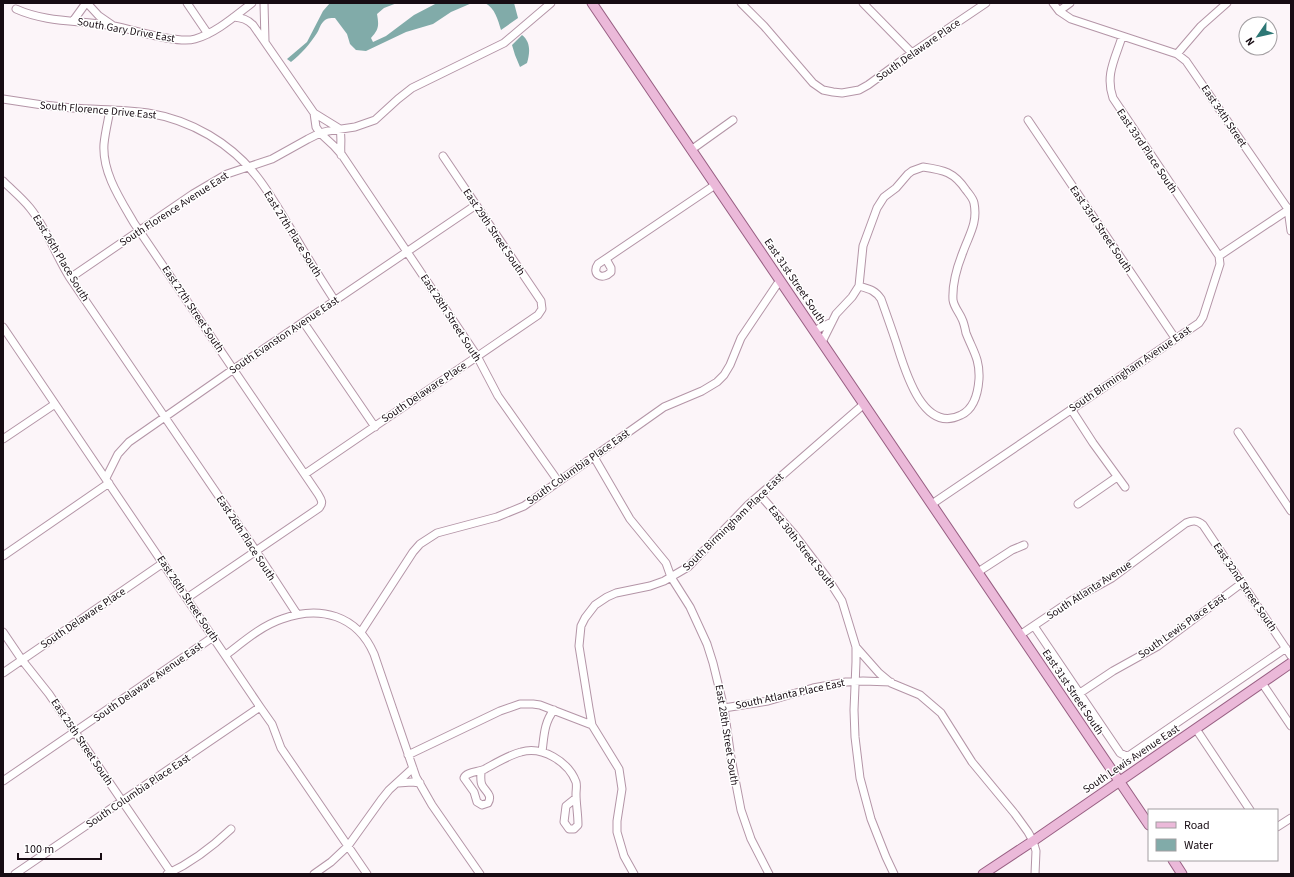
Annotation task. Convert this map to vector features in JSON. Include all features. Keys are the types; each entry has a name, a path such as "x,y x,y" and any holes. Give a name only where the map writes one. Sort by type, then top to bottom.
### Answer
{"main road":[{"name":"East 31st Street South","path":"592,3 1148,823"},
{"name":"South Lewis Avenue East","path":"983,874 1291,663"},
{"path":"1176,861 1182,874"}],"street":[{"path":"73,21 86,3 99,16 114,26"},
{"path":"188,3 208,34"},
{"name":"South Gary Drive East","path":"16,9 41,18 114,26 180,40 194,39 208,34 252,3"},
{"path":"264,3 265,41"},
{"name":"South Florence Avenue East","path":"70,278 219,178 234,171 249,168 272,159 308,138 320,133 355,127 375,120 412,88 504,43 551,3"},
{"name":"South Delaware Place","path":"741,3 769,31 813,83 818,87 837,93 859,90 985,3"},
{"path":"863,3 912,53"},
{"path":"1054,3 1059,11 1070,19 1122,37"},
{"path":"1059,11 1070,3"},
{"path":"1177,54 1201,26 1227,3"},
{"name":"East 28th Street South","path":"234,17 242,18 254,25 314,113 340,129"},
{"name":"East 34th Street","path":"1122,37 1177,54 1186,61 1290,209 1291,231"},
{"name":"East 33rd Place South","path":"1122,37 1110,74 1109,83 1116,106 1219,256"},
{"name":"South Florence Drive East","path":"3,99 43,105 135,111 173,119 196,128 221,142 249,168"},
{"name":"East 27th Street South","path":"110,110 104,145 104,157 112,182 122,202 140,231 305,474 322,502 322,506 256,552"},
{"name":"East 28th Street South","path":"314,113 316,127 342,155 477,356 498,396 558,482"},
{"path":"691,150 733,120"},
{"name":"East 33rd Street South","path":"1028,120 1175,338"},
{"path":"340,129 342,139 340,146 342,155"},
{"name":"East 29th Street South","path":"443,156 541,301 542,309"},
{"path":"822,342 836,314 852,297 859,286 863,246 877,208 884,197 896,188 908,174 917,168 923,167 952,174 958,179 974,202 974,223 972,233 963,252 956,274 953,300 954,306 962,319 978,361 979,385 974,403 970,409 956,417 936,417 926,407 908,381 881,299 873,289 859,286"},
{"name":"East 27th Place South","path":"249,168 277,206 335,301"},
{"name":"East 26th Place South","path":"3,181 17,193 31,209 42,226 70,278 297,614"},
{"path":"606,259 715,185"},
{"name":"South Evanston Avenue East","path":"3,556 108,481 114,462 124,447 476,205"},
{"path":"1219,256 1290,209"},
{"name":"South Birmingham Avenue East","path":"932,504 1199,322 1203,317 1220,264 1219,256"},
{"name":"South Columbia Place East","path":"361,632 402,568 420,544 428,537 437,532 510,512 524,506 664,407 702,391 717,382 724,375 730,365 740,338 780,280"},
{"name":"South Delaware Place","path":"305,474 538,315 542,309"},
{"path":"814,332 832,321"},
{"path":"304,323 375,427"},
{"name":"East 26th Street South","path":"3,327 272,724 281,748 367,874"},
{"path":"3,439 55,404"},
{"name":"South Birmingham Place East","path":"592,724 579,646 581,626 595,605 616,593 650,586 671,577 688,567 760,494 864,404"},
{"path":"1071,409 1092,443 1125,487"},
{"path":"1238,432 1291,511"},
{"name":"East 28th Street South","path":"594,457 622,507 636,528 666,563 671,577 690,607 707,644 716,670 724,708 731,758 741,810 751,839 769,874"},
{"path":"1078,504 1117,477"},
{"name":"East 30th Street South","path":"760,494 826,576 842,601 856,647 856,681 891,682"},
{"name":"South Atlanta Avenue","path":"1020,635 1072,600 1112,578 1186,523 1192,520 1196,521"},
{"name":"East 32nd Street South","path":"1196,521 1202,525 1291,656"},
{"path":"978,572 1012,550 1024,545"},
{"path":"187,598 256,552"},
{"name":"South Delaware Place","path":"3,673 163,563"},
{"name":"South Lewis Place East","path":"1080,693 1113,671 1158,646 1242,583"},
{"path":"226,655 266,627 281,619 297,614 316,612 334,616 346,621 361,632 374,654 408,755 420,783 432,805 480,874"},
{"name":"East 31st Street South","path":"1034,626 1120,753 1126,756"},
{"name":"East 25th Street South","path":"3,632 76,732 170,873"},
{"name":"South Delaware Avenue East","path":"3,781 213,637"},
{"name":"East 30th Street South","path":"856,647 879,673 891,682 920,696 941,713 972,762 1016,814 1033,841 1036,851 1035,874"},
{"name":"South Lewis Avenue East","path":"1126,756 1286,648"},
{"path":"856,681 855,737 860,778 875,831 894,874"},
{"name":"South Atlanta Place East","path":"724,708 768,701 813,688 856,681"},
{"path":"1262,683 1291,726"},
{"path":"408,755 500,711 520,704 533,704 592,724 619,769 622,789 617,821 618,832 624,856 634,874"},
{"name":"South Columbia Place East","path":"15,874 260,707"},
{"path":"576,718 589,708"},
{"path":"542,752 545,724 554,710"},
{"path":"1196,729 1249,809"},
{"path":"481,771 482,784 490,797 488,803 482,805 477,802 474,792 464,778 467,773 481,771 519,752 529,750 542,752 559,760 568,770 576,784 576,798"},
{"path":"314,874 331,862 348,846 381,800 413,768"},
{"path":"398,782 420,783"},
{"path":"1278,826 1291,818"},
{"path":"170,873 213,846 231,829"}],"water":[{"path":"330,3 397,3 384,8 377,14 378,27 371,38 373,42 386,36 414,15 437,3 472,3 451,12 433,24 406,32 366,51 356,50 350,44 347,34 335,18 328,18 322,23 308,45 291,62 287,59 307,42 323,11"},
{"path":"485,3 514,3 518,18 501,30 494,11"},
{"path":"522,35 527,41 529,55 527,63 520,67 512,45"}]}
